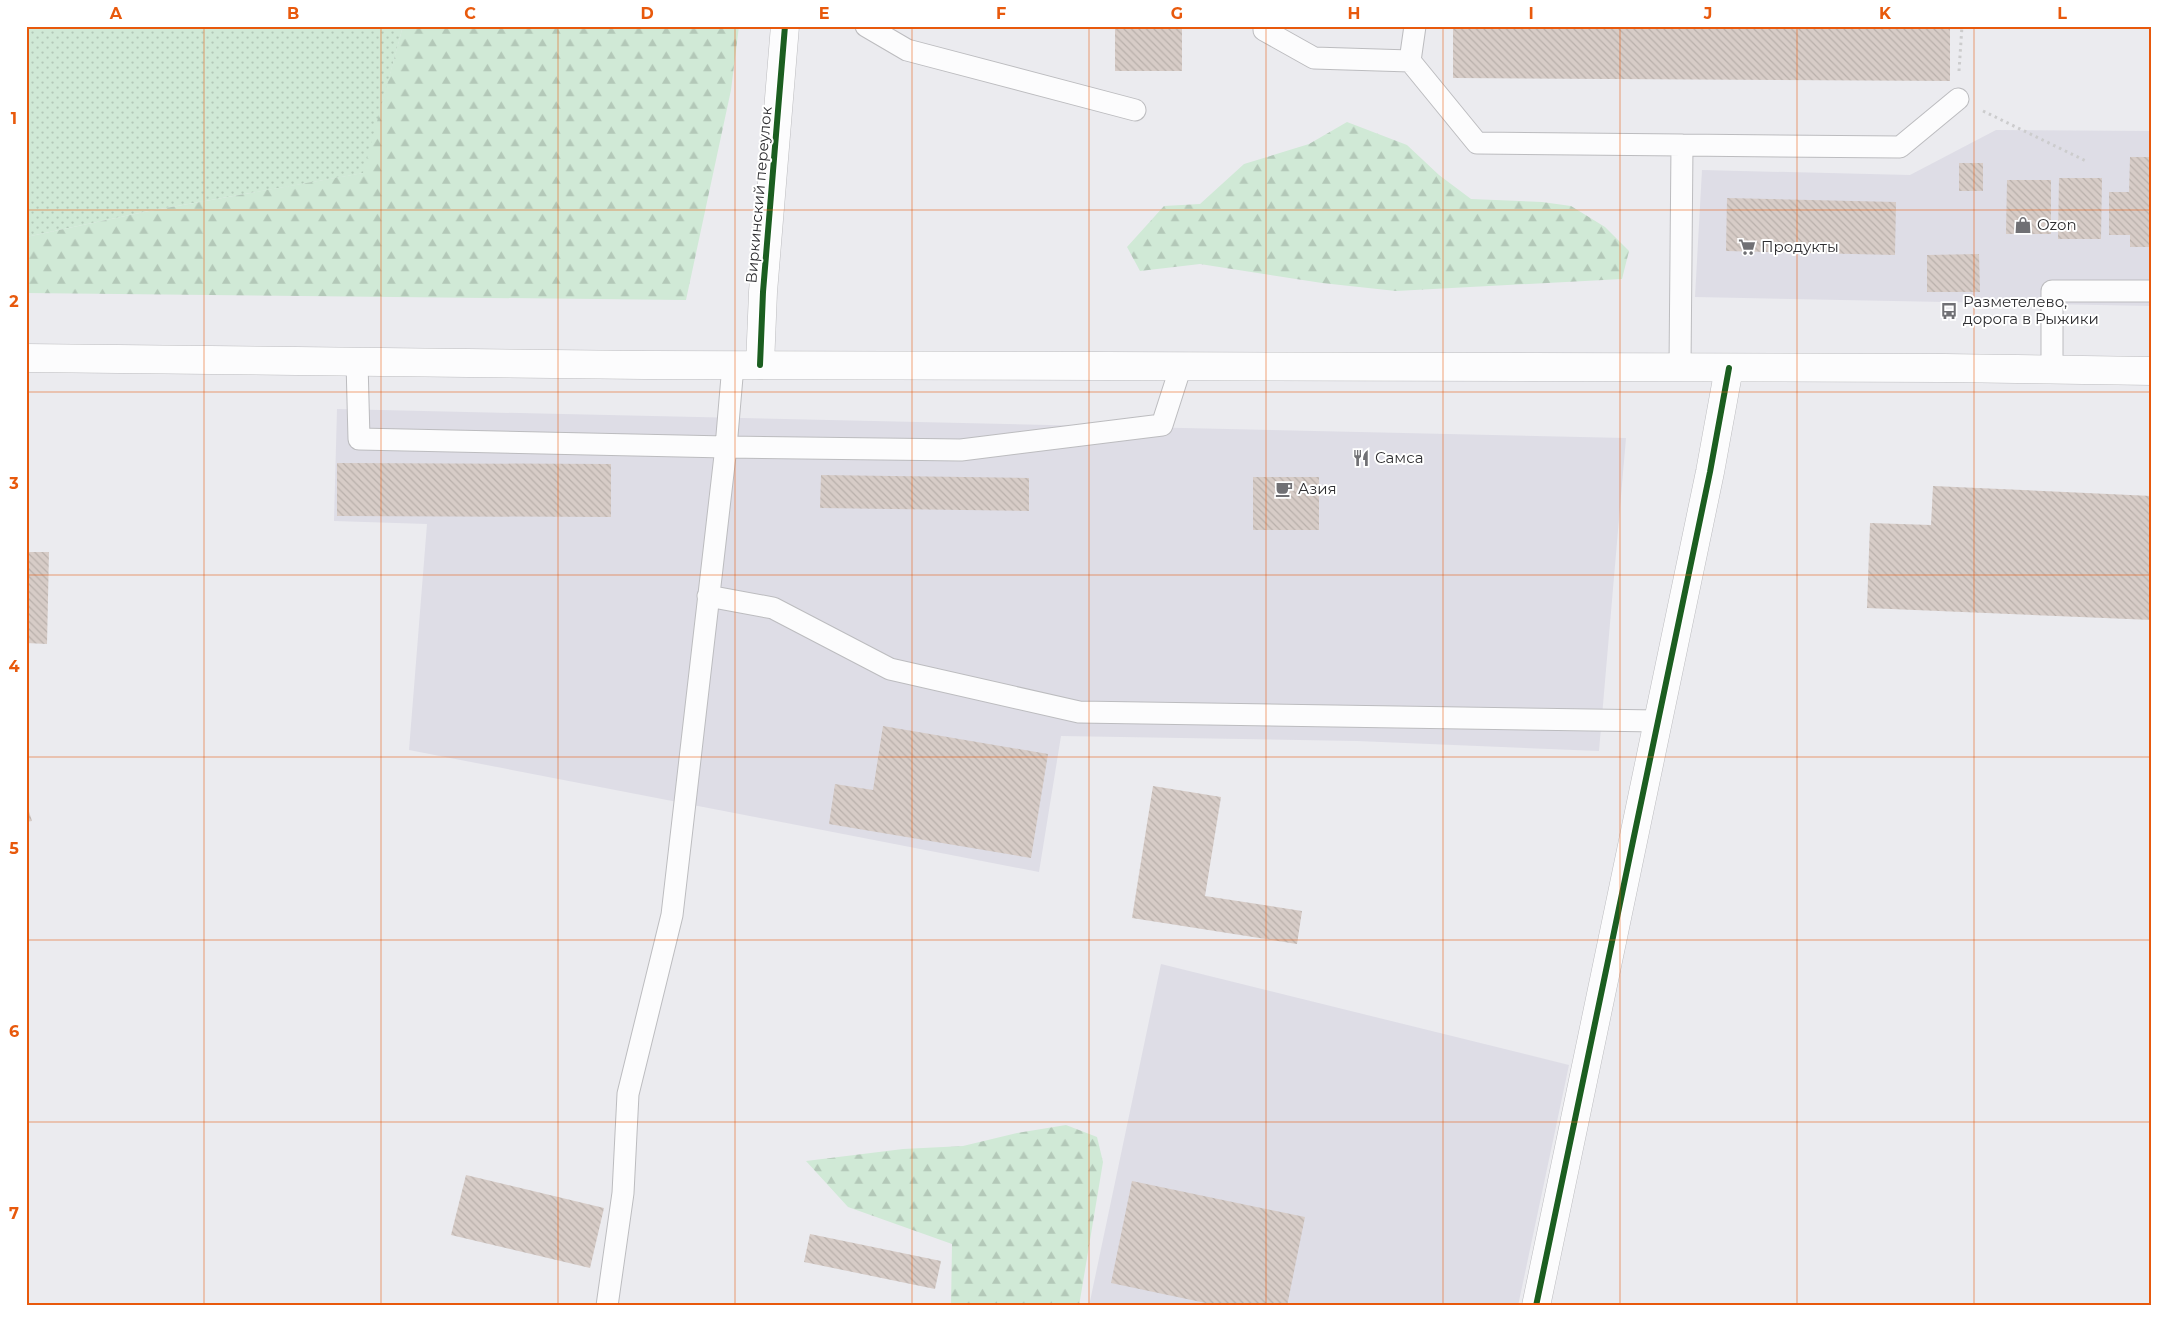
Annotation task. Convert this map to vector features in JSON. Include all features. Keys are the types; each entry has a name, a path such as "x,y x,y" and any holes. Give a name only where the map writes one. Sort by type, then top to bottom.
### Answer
{"main road":[{"name":"Виркинский переулок","path":"746,365 763,292 785,26"},
{"path":"26,358 746,365 2052,369 2152,371"},
{"path":"1536,1306 1710,472 1729,368"}],"lane":[{"path":"866,26 907,50 1135,110"},
{"path":"1264,26 1264,30 1314,58 1410,61"},
{"path":"1415,26 1410,61 1477,143 1900,147 1958,99"},
{"path":"1680,368 1682,145"},
{"path":"2052,369 2052,291 2152,291"},
{"path":"358,362 359,439 961,450 1162,425 1181,366"},
{"path":"607,1306 623,1193 628,1094 672,915 726,447 746,365"},
{"path":"708,596 773,608 890,669 1079,712 1658,721"}],"path":[{"path":"1962,26 1958,99 2086,161"}],"shaded area":[{"path":"1996,130 2152,131 2152,306 1695,297 1702,170 1910,175"},
{"path":"337,409 1626,438 1599,751 1357,741 1061,736 1039,872 409,750 427,524 334,521"},
{"path":"1161,964 1569,1065 1518,1306 1089,1306"}],"green space":[{"path":"26,26 403,26 364,173 149,211 26,237"},
{"path":"403,26 739,26 731,90 686,300 26,293 26,237 149,211 363,173"},
{"path":"1347,122 1407,145 1439,175 1471,199 1542,202 1571,206 1605,227 1629,251 1622,279 1396,291 1322,283 1200,264 1140,271 1127,247 1164,206 1200,204 1244,164 1309,144"},
{"path":"1066,1125 1097,1137 1103,1162 1079,1306 951,1306 952,1244 848,1207 806,1161 903,1149 963,1146 1017,1133"}],"building":[{"path":"1115,26 1182,26 1182,71 1115,71"},
{"path":"1453,26 1950,26 1950,81 1453,78"},
{"path":"2130,157 2152,157 2152,247 2130,247 2130,235 2109,235 2109,192 2129,192"},
{"path":"1959,163 1983,163 1983,191 1959,191"},
{"path":"2059,178 2102,178 2101,239 2058,239"},
{"path":"2007,180 2051,180 2051,234 2006,234"},
{"path":"1727,198 1896,202 1895,255 1726,251"},
{"path":"1979,254 1980,292 1927,292 1927,255"},
{"path":"337,463 611,464 611,517 337,516"},
{"path":"821,475 1029,478 1029,511 820,508"},
{"path":"1253,477 1319,477 1319,530 1253,530"},
{"path":"1933,486 2152,496 2152,620 1867,608 1870,523 1931,525"},
{"path":"26,552 49,552 47,644 26,643"},
{"path":"883,726 1048,754 1031,858 829,824 835,784 873,790"},
{"path":"1153,786 1221,797 1205,896 1302,911 1297,944 1132,918"},
{"path":"26,802 32,821 26,822"},
{"path":"466,1175 604,1208 590,1268 451,1235"},
{"path":"1132,1181 1305,1217 1287,1306 1220,1306 1111,1283"},
{"path":"810,1234 941,1261 935,1289 804,1262"}],"cycle path":[{"path":"760,365 763,292 785,26"},
{"path":"1536,1306 1710,472 1729,368"}],"place":[{"name":"Ozon","path":"2023,225"},
{"name":"Продукты","path":"1747,247"},
{"name":"Разметелево, дорога в Рыжики","path":"1949,311"},
{"name":"Самса","path":"1361,458"},
{"name":"Азия","path":"1284,489"}]}
